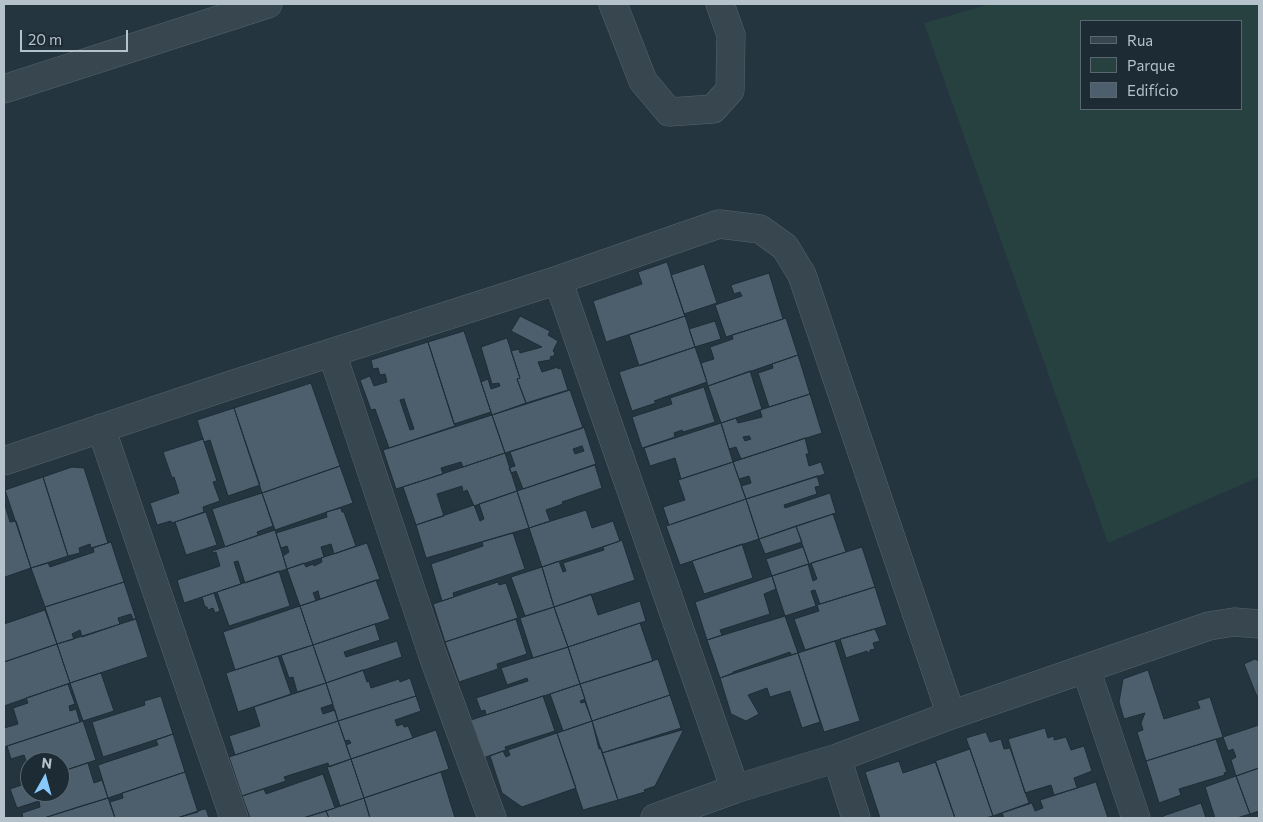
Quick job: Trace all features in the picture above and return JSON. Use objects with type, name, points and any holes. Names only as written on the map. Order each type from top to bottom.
[{"type":"street","points":[[4,89],[268,4]]},
{"type":"street","points":[[613,4],[643,81],[669,112],[713,109],[730,90],[731,35],[720,4]]},
{"type":"street","points":[[4,461],[234,384],[558,280],[718,224],[760,229],[785,247],[802,275],[951,714]]},
{"type":"street","points":[[558,280],[735,789]]},
{"type":"street","points":[[332,353],[433,656],[492,818]]},
{"type":"street","points":[[101,428],[234,818]]},
{"type":"street","points":[[655,818],[735,789],[837,758],[951,714],[1209,626],[1234,622],[1259,624]]},
{"type":"street","points":[[1086,669],[1136,818]]},
{"type":"street","points":[[837,758],[856,818]]},
{"type":"green space","points":[[990,4],[1259,4],[1259,477],[1108,543],[924,23]]},
{"type":"building","points":[[667,262],[685,316],[606,342],[593,301],[642,284],[638,272]]},
{"type":"building","points":[[704,264],[717,303],[684,314],[671,275]]},
{"type":"building","points":[[769,273],[783,319],[726,337],[715,305],[742,296],[740,292],[734,294],[731,285]]},
{"type":"building","points":[[520,316],[550,331],[548,335],[558,341],[553,351],[555,353],[553,357],[551,356],[550,360],[538,362],[542,372],[558,367],[558,369],[561,368],[568,390],[526,403],[517,379],[520,378],[511,351],[519,349],[520,353],[542,347],[511,331]]},
{"type":"building","points":[[685,316],[695,347],[639,366],[629,335]]},
{"type":"building","points":[[786,318],[798,355],[708,386],[701,363],[714,359],[710,347],[733,339],[732,335]]},
{"type":"building","points":[[715,321],[721,339],[695,347],[689,329]]},
{"type":"building","points":[[464,331],[491,412],[454,424],[428,342]]},
{"type":"building","points":[[507,338],[520,378],[517,379],[526,403],[492,415],[481,382],[488,379],[491,389],[500,386],[499,383],[492,384],[481,347]]},
{"type":"building","points":[[428,342],[455,426],[389,448],[375,409],[371,410],[360,380],[370,376],[374,386],[387,382],[385,374],[380,375],[378,368],[373,369],[371,360]],"holes":[[[404,399],[414,429],[410,430],[400,400]]]},
{"type":"building","points":[[695,347],[707,382],[632,411],[619,372]]},
{"type":"building","points":[[798,355],[810,394],[769,407],[758,373],[773,368],[772,364]]},
{"type":"building","points":[[750,371],[762,409],[721,423],[708,386]]},
{"type":"building","points":[[311,383],[340,466],[262,493],[234,408]]},
{"type":"building","points":[[704,387],[715,422],[683,432],[682,430],[674,433],[675,437],[642,448],[632,417],[672,404],[670,398]]},
{"type":"building","points":[[570,390],[583,428],[505,453],[492,415]]},
{"type":"building","points":[[810,394],[822,433],[741,459],[736,447],[729,449],[721,423],[736,418],[738,423],[762,417],[760,410]],"holes":[[[749,436],[751,439],[745,441],[743,437]]]},
{"type":"building","points":[[234,408],[260,485],[228,496],[210,440],[204,442],[197,420]]},
{"type":"building","points":[[492,415],[505,453],[463,467],[461,462],[441,468],[443,474],[396,489],[383,450]]},
{"type":"building","points":[[721,423],[733,462],[681,479],[675,458],[650,466],[644,448]]},
{"type":"building","points":[[584,427],[596,464],[523,489],[516,471],[511,473],[509,468],[515,466],[510,452]],"holes":[[[582,446],[584,451],[575,454],[573,449]]]},
{"type":"building","points":[[805,438],[809,454],[806,454],[809,466],[821,462],[825,474],[746,499],[741,486],[751,483],[749,476],[739,479],[733,462]]},
{"type":"building","points":[[203,439],[217,481],[213,482],[220,501],[203,507],[204,512],[172,523],[171,521],[157,525],[150,503],[179,493],[163,452]]},
{"type":"building","points":[[505,453],[517,491],[474,506],[467,490],[463,492],[462,486],[437,494],[444,516],[416,525],[403,487]]},
{"type":"building","points":[[733,462],[746,499],[669,525],[663,507],[685,500],[678,480]]},
{"type":"building","points":[[595,465],[602,488],[562,502],[563,504],[546,510],[550,521],[529,528],[517,491]]},
{"type":"building","points":[[340,466],[353,503],[275,530],[262,493]]},
{"type":"building","points":[[72,467],[84,468],[108,543],[91,548],[90,544],[79,548],[80,553],[68,556],[43,477]]},
{"type":"building","points":[[817,476],[820,486],[815,487],[817,494],[784,505],[785,508],[830,493],[836,513],[759,539],[746,499]]},
{"type":"building","points":[[43,477],[68,556],[31,568],[5,490]]},
{"type":"building","points":[[517,491],[529,528],[426,558],[416,525],[474,505],[480,521],[484,519],[479,504]]},
{"type":"building","points":[[262,493],[273,526],[257,532],[258,535],[225,547],[212,509]]},
{"type":"building","points":[[746,499],[759,539],[680,565],[666,526]]},
{"type":"building","points":[[4,502],[10,522],[16,521],[31,568],[5,577],[4,574]]},
{"type":"building","points":[[341,508],[356,546],[334,554],[331,544],[321,547],[324,557],[287,569],[283,556],[289,552],[287,546],[281,548],[276,533],[327,517],[326,512]]},
{"type":"building","points":[[586,510],[592,528],[613,521],[620,541],[542,567],[529,528]]},
{"type":"building","points":[[206,512],[217,545],[186,555],[175,522]]},
{"type":"building","points":[[833,514],[846,552],[809,564],[796,526]]},
{"type":"building","points":[[796,526],[802,542],[765,554],[759,539]]},
{"type":"building","points":[[275,530],[287,569],[245,583],[238,561],[234,562],[241,584],[184,603],[177,580],[220,566],[216,552],[213,553],[212,551]]},
{"type":"building","points":[[513,533],[525,569],[453,593],[454,597],[442,601],[431,564],[483,546],[482,542]]},
{"type":"building","points":[[622,540],[635,580],[554,607],[542,567],[559,561],[563,572],[566,571],[563,563],[604,550],[603,547]]},
{"type":"building","points":[[111,542],[124,582],[45,607],[31,568],[48,563],[50,567],[94,552],[93,548]]},
{"type":"building","points":[[367,543],[380,579],[300,606],[287,569],[304,563],[306,567],[313,564],[314,566],[322,562],[321,558]],"holes":[[[318,591],[320,599],[316,600],[313,593]]]},
{"type":"building","points":[[742,544],[753,578],[704,594],[692,561]]},
{"type":"building","points":[[803,547],[809,564],[772,576],[766,559]]},
{"type":"building","points":[[862,547],[875,587],[820,604],[815,590],[811,591],[816,606],[785,616],[772,576],[808,564],[813,581],[817,579],[811,563]]},
{"type":"building","points":[[542,567],[554,607],[525,616],[511,577]]},
{"type":"building","points":[[279,571],[290,606],[229,626],[217,592]]},
{"type":"building","points":[[772,576],[776,589],[764,594],[770,614],[720,630],[722,635],[707,640],[695,602]]},
{"type":"building","points":[[376,580],[390,619],[313,645],[300,606]]},
{"type":"building","points":[[124,582],[136,619],[133,619],[131,614],[118,618],[120,624],[82,637],[80,630],[72,634],[74,639],[57,644],[45,607]]},
{"type":"building","points":[[498,582],[499,585],[506,583],[518,618],[445,642],[433,604]]},
{"type":"building","points":[[875,587],[887,625],[805,650],[794,619],[819,611],[817,605]]},
{"type":"building","points":[[214,593],[220,611],[215,613],[213,608],[208,610],[205,607],[202,597]]},
{"type":"building","points":[[591,594],[598,615],[640,601],[646,621],[568,647],[554,607]]},
{"type":"building","points":[[300,606],[313,645],[235,670],[223,632]]},
{"type":"building","points":[[554,607],[568,647],[533,658],[520,618]]},
{"type":"building","points":[[45,610],[57,644],[4,662],[4,624]]},
{"type":"building","points":[[785,616],[798,653],[791,655],[790,652],[720,678],[707,640]]},
{"type":"building","points":[[136,619],[148,657],[70,683],[57,644]]},
{"type":"building","points":[[516,619],[527,654],[497,664],[498,669],[459,682],[445,642]]},
{"type":"building","points":[[640,623],[653,661],[580,684],[568,647]]},
{"type":"building","points":[[375,624],[380,640],[344,652],[346,657],[397,641],[402,657],[326,683],[313,645]]},
{"type":"building","points":[[875,629],[880,641],[873,643],[875,649],[870,650],[868,653],[867,651],[846,658],[840,639]]},
{"type":"building","points":[[835,641],[860,721],[824,732],[798,653]]},
{"type":"building","points":[[57,644],[70,683],[4,706],[4,662]]},
{"type":"building","points":[[313,645],[326,683],[297,692],[293,677],[289,678],[281,655]]},
{"type":"building","points":[[568,647],[580,684],[486,715],[485,710],[481,711],[476,698],[528,681],[527,678],[507,685],[501,668]]},
{"type":"building","points":[[798,653],[820,722],[802,728],[790,691],[770,697],[767,688],[748,695],[759,714],[746,721],[731,714],[720,678]]},
{"type":"building","points":[[278,656],[291,694],[238,712],[226,673]]},
{"type":"building","points":[[658,659],[670,695],[592,721],[580,684]]},
{"type":"building","points":[[1255,659],[1259,661],[1258,699],[1244,664]]},
{"type":"building","points":[[363,670],[371,688],[399,679],[400,682],[410,678],[416,696],[338,721],[326,683]]},
{"type":"building","points":[[1148,670],[1164,719],[1200,708],[1197,701],[1210,697],[1223,737],[1146,761],[1137,732],[1143,730],[1141,723],[1145,713],[1124,719],[1119,702],[1123,679]]},
{"type":"building","points":[[101,673],[114,711],[83,721],[70,683]]},
{"type":"building","points":[[326,683],[333,704],[321,708],[323,714],[335,710],[338,721],[235,755],[229,736],[260,726],[254,707]]},
{"type":"building","points":[[68,684],[75,704],[69,706],[70,711],[76,709],[80,722],[4,747],[4,728],[18,724],[13,708],[28,703],[26,698]]},
{"type":"building","points":[[580,684],[585,699],[580,701],[581,703],[585,702],[592,721],[563,731],[550,694]]},
{"type":"building","points":[[670,695],[681,728],[602,753],[592,721]]},
{"type":"building","points":[[161,696],[173,734],[103,757],[92,722],[145,705],[144,701]]},
{"type":"building","points":[[416,696],[421,711],[395,720],[397,726],[403,724],[404,727],[408,726],[413,738],[351,759],[346,745],[351,743],[349,740],[345,741],[338,721]]},
{"type":"building","points":[[543,696],[555,731],[505,747],[506,750],[483,758],[471,720]]},
{"type":"building","points":[[83,721],[96,760],[70,769],[70,752],[20,752],[20,756],[11,759],[7,746]]},
{"type":"building","points":[[338,721],[351,759],[329,767],[328,763],[284,777],[286,781],[242,796],[229,757]]},
{"type":"building","points":[[592,721],[599,749],[601,748],[618,800],[583,810],[557,733]]},
{"type":"building","points":[[1259,725],[1259,768],[1236,776],[1231,760],[1236,757],[1233,749],[1228,751],[1223,737]]},
{"type":"building","points":[[1045,728],[1048,738],[1054,736],[1054,740],[1066,737],[1071,750],[1084,746],[1092,771],[1074,778],[1077,788],[1054,795],[1051,785],[1025,793],[1008,739]]},
{"type":"building","points":[[436,730],[449,769],[364,798],[351,759]]},
{"type":"building","points":[[682,730],[655,786],[644,790],[645,792],[618,800],[602,753]]},
{"type":"building","points":[[986,732],[990,742],[1001,739],[1004,749],[1010,748],[1029,803],[993,816],[966,738]]},
{"type":"building","points":[[557,733],[576,788],[522,807],[502,793],[490,756],[503,751],[506,757],[510,755],[508,750]]},
{"type":"building","points":[[173,734],[185,772],[108,798],[98,765],[158,745],[156,740]]},
{"type":"building","points":[[1216,739],[1227,772],[1224,773],[1225,775],[1179,789],[1181,795],[1159,803],[1146,761]]},
{"type":"building","points":[[970,749],[993,816],[985,818],[955,818],[935,761]]},
{"type":"building","points":[[351,759],[364,798],[340,806],[327,767]]},
{"type":"building","points":[[899,761],[903,773],[936,762],[955,818],[880,818],[865,772]]},
{"type":"building","points":[[88,763],[94,783],[102,780],[108,798],[44,818],[23,818],[22,813],[40,807],[39,802],[70,802],[70,769]]},
{"type":"building","points":[[1259,768],[1259,811],[1250,814],[1236,776]]},
{"type":"building","points":[[185,772],[198,812],[177,818],[115,818],[110,802],[123,798],[122,793]]},
{"type":"building","points":[[441,772],[455,818],[370,818],[364,798]]},
{"type":"building","points":[[323,774],[335,808],[303,818],[250,818],[242,796],[264,789],[266,794]]},
{"type":"building","points":[[1236,776],[1250,814],[1237,818],[1215,818],[1205,787]]},
{"type":"building","points":[[1096,782],[1108,818],[1004,818],[1002,813],[1032,803],[1035,811],[1043,808],[1040,800]]},
{"type":"building","points":[[20,786],[20,802],[36,802],[17,808],[10,789]]},
{"type":"building","points":[[108,798],[115,818],[44,818],[78,807]]},
{"type":"building","points":[[364,798],[370,818],[329,818],[326,811]]},
{"type":"building","points":[[1201,803],[1206,818],[1164,818],[1163,816]]},
{"type":"building","points":[[206,809],[209,818],[177,818]]},
{"type":"building","points":[[326,811],[329,818],[303,818]]}]
